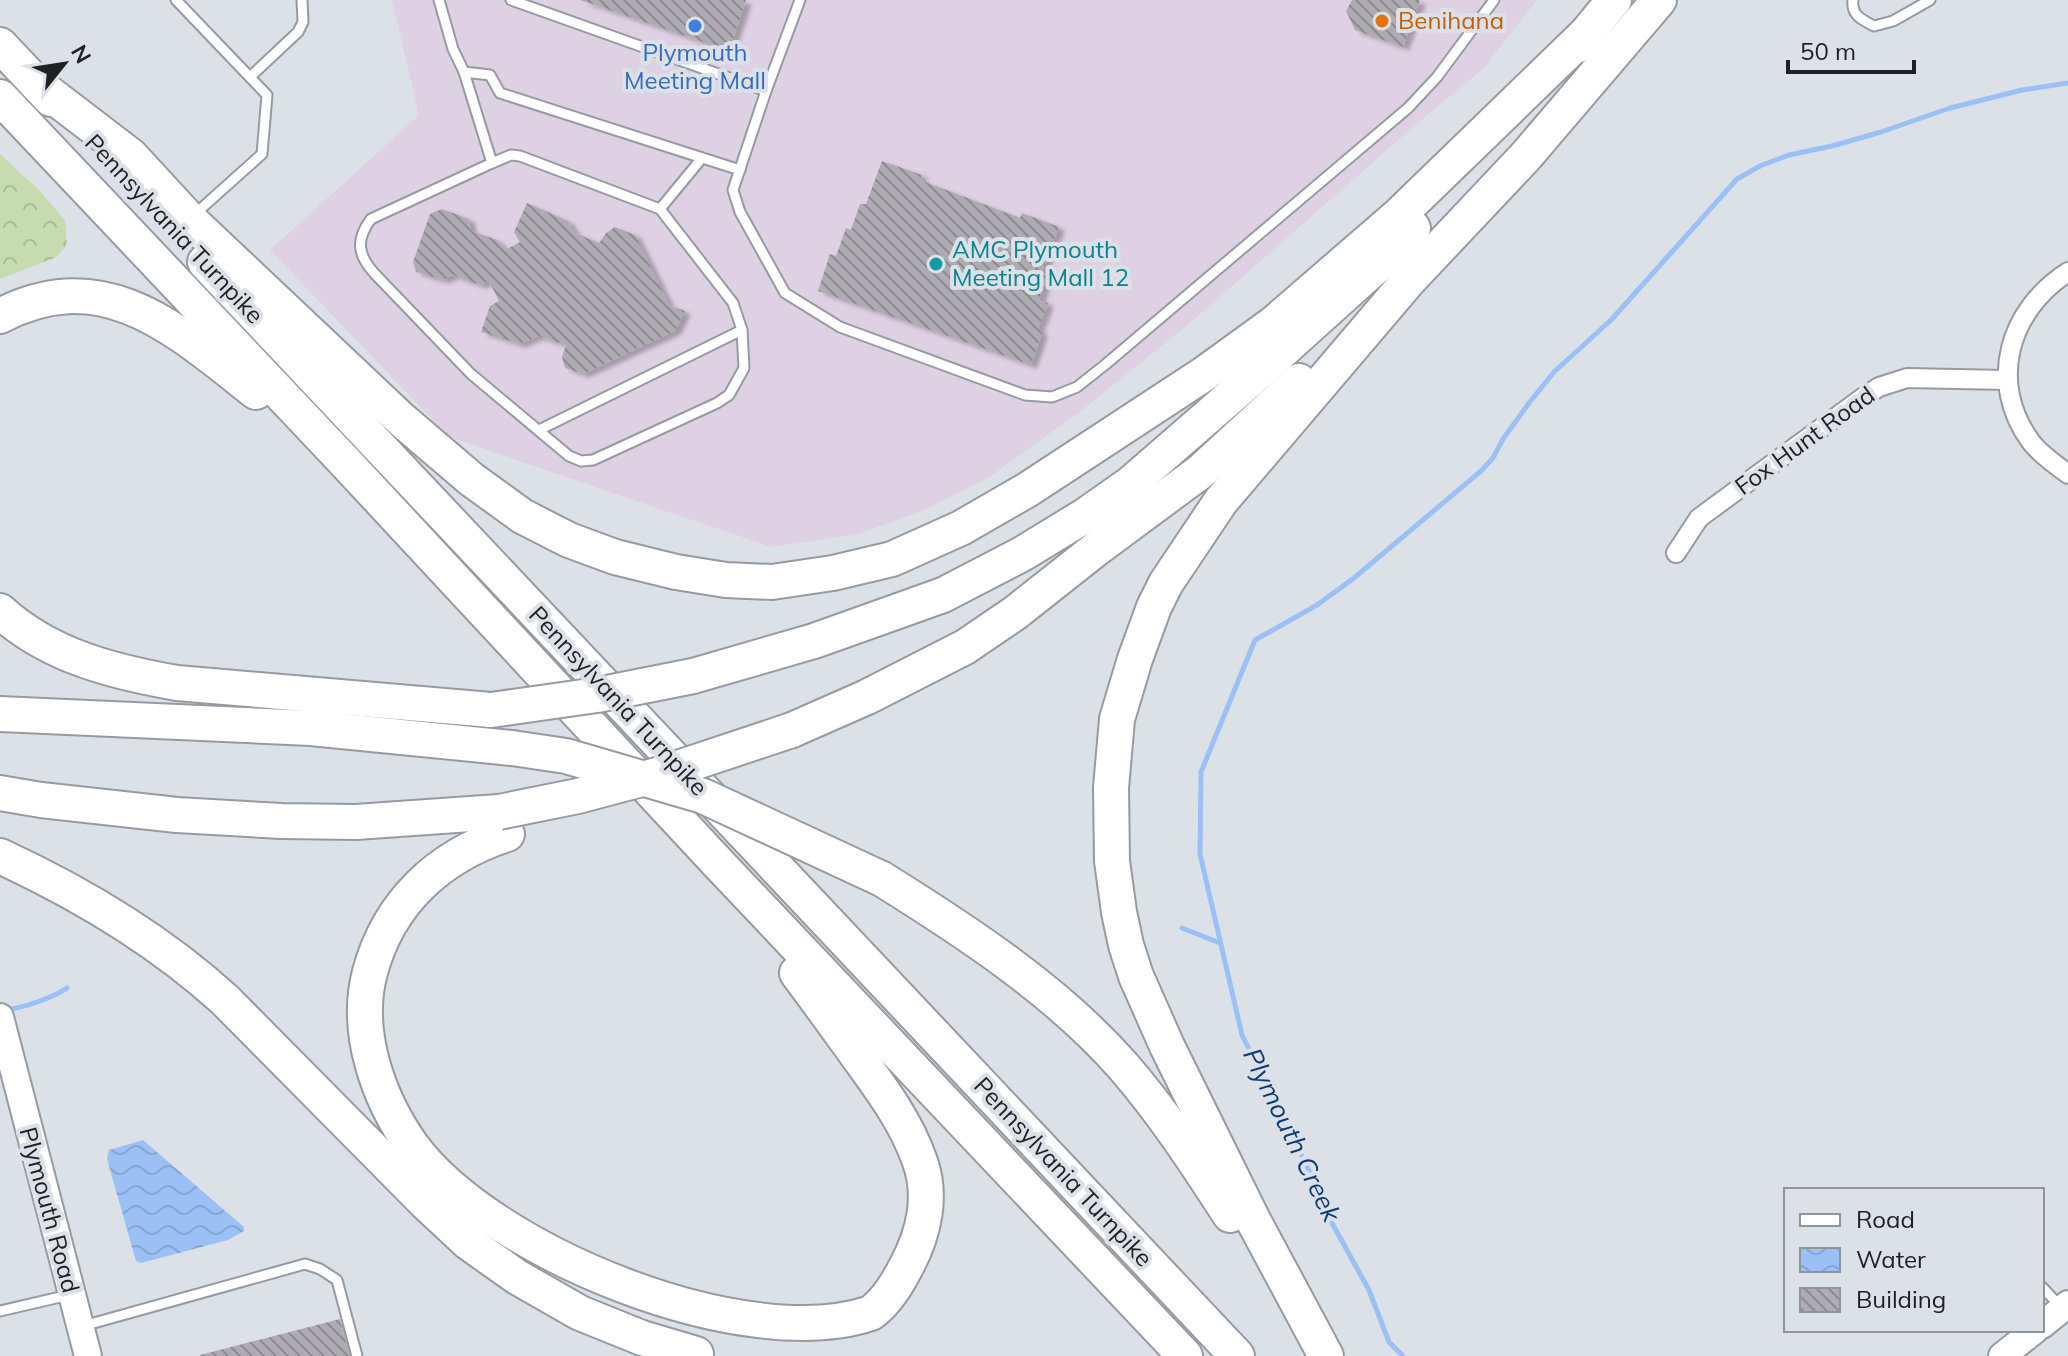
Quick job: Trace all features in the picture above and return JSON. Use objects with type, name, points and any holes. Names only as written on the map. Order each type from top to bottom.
[{"type":"highway","points":[[311,728],[491,710],[597,695],[693,676],[814,641],[943,595],[1022,554],[1130,484],[1384,259],[1501,132],[1614,0]]},
{"type":"highway","points":[[1324,1356],[1167,1046],[1126,945],[1112,861],[1111,808],[1114,741],[1125,691],[1146,628],[1166,583],[1221,501],[1409,280],[1526,156],[1659,0]]},
{"type":"highway","points":[[37,84],[131,156],[189,219],[402,420],[471,479],[522,516],[569,540],[615,557],[726,580],[772,582],[833,573],[892,559],[961,528],[1027,490],[1182,389],[1273,324],[1400,214],[1591,29]]},
{"type":"highway","name":"Pennsylvania Turnpike","points":[[0,45],[1237,1356]]},
{"type":"highway","name":"Pennsylvania Turnpike","points":[[0,97],[1185,1356]]},
{"type":"highway","points":[[0,793],[177,815],[281,821],[503,823],[667,787],[867,697],[965,647],[1015,613],[1200,472],[1409,280]]},
{"type":"highway","points":[[0,316],[38,302],[72,296],[107,299],[142,312],[196,345],[346,463]]},
{"type":"highway","points":[[0,611],[48,646],[119,671],[150,678],[177,683],[491,710]]},
{"type":"highway","points":[[0,714],[311,728],[566,756],[703,796],[882,879],[964,930],[1063,1008],[1122,1066],[1195,1160],[1324,1356]]},
{"type":"highway","points":[[503,823],[479,843],[431,874],[411,894],[394,918],[373,961],[366,989],[369,1049],[391,1112],[413,1147],[450,1188],[495,1227],[544,1263],[585,1287],[648,1315],[694,1330],[758,1343],[788,1342],[839,1332],[873,1312],[888,1297],[913,1253],[926,1207],[920,1161],[891,1101],[717,862]]},
{"type":"highway","points":[[0,856],[119,919],[195,973],[425,1202],[481,1252],[580,1313],[642,1338],[705,1356]]},
{"type":"main road","name":"Plymouth Road","points":[[1,1021],[88,1356]]},
{"type":"main road","points":[[2002,1356],[2032,1332]]},
{"type":"street","points":[[2068,272],[2049,284],[2021,322],[2008,361],[2007,380],[2018,419],[2032,443],[2068,474]]},
{"type":"street","name":"Fox Hunt Road","points":[[1676,553],[1699,518],[1879,387],[1907,378],[2007,380]]},
{"type":"lane","points":[[176,0],[267,95],[262,154],[189,219]]},
{"type":"lane","points":[[250,77],[298,32],[303,22],[302,0]]},
{"type":"lane","points":[[439,0],[492,163]]},
{"type":"lane","points":[[511,0],[766,91]]},
{"type":"lane","points":[[800,0],[733,190],[740,212],[785,293],[840,327],[1025,395],[1052,397],[1077,387],[1106,364],[1408,108],[1437,77],[1494,0]]},
{"type":"lane","points":[[1853,0],[1852,7],[1858,17],[1874,26],[1893,21],[1930,0]]},
{"type":"lane","points":[[464,72],[490,75],[500,93],[740,170]]},
{"type":"lane","points":[[511,155],[660,209],[733,303],[742,330],[744,368],[729,395],[717,403],[593,460],[581,461],[569,456],[471,374],[365,263],[360,248],[361,232],[371,219],[511,155]]},
{"type":"lane","points":[[660,209],[702,158]]},
{"type":"lane","points":[[539,430],[742,330]]},
{"type":"lane","points":[[80,1327],[305,1264],[337,1280],[357,1356]]},
{"type":"lane","points":[[2044,1290],[2057,1312]]},
{"type":"lane","points":[[0,1311],[72,1295]]},
{"type":"shaded area","name":"Plymouth Meeting Mall","points":[[392,0],[1537,0],[1483,69],[1190,323],[1081,411],[988,478],[922,511],[858,534],[771,547],[449,437],[270,250],[419,115]]},
{"type":"green space","points":[[0,154],[40,191],[65,220],[67,245],[57,257],[0,279]]},
{"type":"water","points":[[143,1140],[244,1227],[244,1231],[228,1240],[141,1263],[136,1261],[107,1159],[109,1150]]},
{"type":"building","name":"Plymouth Meeting Mall","points":[[580,0],[746,0],[729,51]]},
{"type":"building","name":"Benihana","points":[[1352,0],[1420,0],[1403,47],[1355,30],[1346,11]]},
{"type":"building","name":"AMC Plymouth Meeting Mall 12","points":[[882,161],[922,175],[920,180],[1020,218],[1022,213],[1059,227],[1042,272],[1048,275],[1039,300],[1048,303],[1038,329],[1042,333],[1031,365],[818,291],[830,254],[836,256],[846,228],[851,230],[860,204],[866,204]]},
{"type":"building","points":[[527,203],[568,221],[575,233],[599,243],[615,227],[635,235],[669,305],[685,311],[675,331],[583,374],[565,368],[562,357],[566,345],[538,336],[520,344],[481,332],[490,306],[499,301],[489,281],[480,285],[453,275],[443,280],[416,272],[413,262],[430,214],[442,209],[469,219],[471,231],[497,240],[505,250],[520,242],[514,232]]},
{"type":"building","points":[[340,1319],[349,1356],[200,1356],[200,1355]]},
{"type":"waterway","points":[[1403,1356],[1389,1342],[1369,1290],[1322,1205],[1318,1189],[1242,1035],[1200,854],[1201,772],[1255,640],[1317,605],[1354,578],[1481,471],[1554,372],[1612,319],[1737,179],[1789,155],[1881,132],[1950,108],[2022,90],[2068,83]]},
{"type":"waterway","name":"Plymouth Creek","points":[[1182,928],[1220,943]]},
{"type":"waterway","name":"Plymouth Creek","points":[[5,1010],[37,1002],[67,988]]},
{"type":"place","name":"Benihana","points":[[1382,21]]},
{"type":"place","name":"Plymouth Meeting Mall","points":[[695,26]]},
{"type":"place","name":"AMC Plymouth Meeting Mall 12","points":[[936,264]]}]
